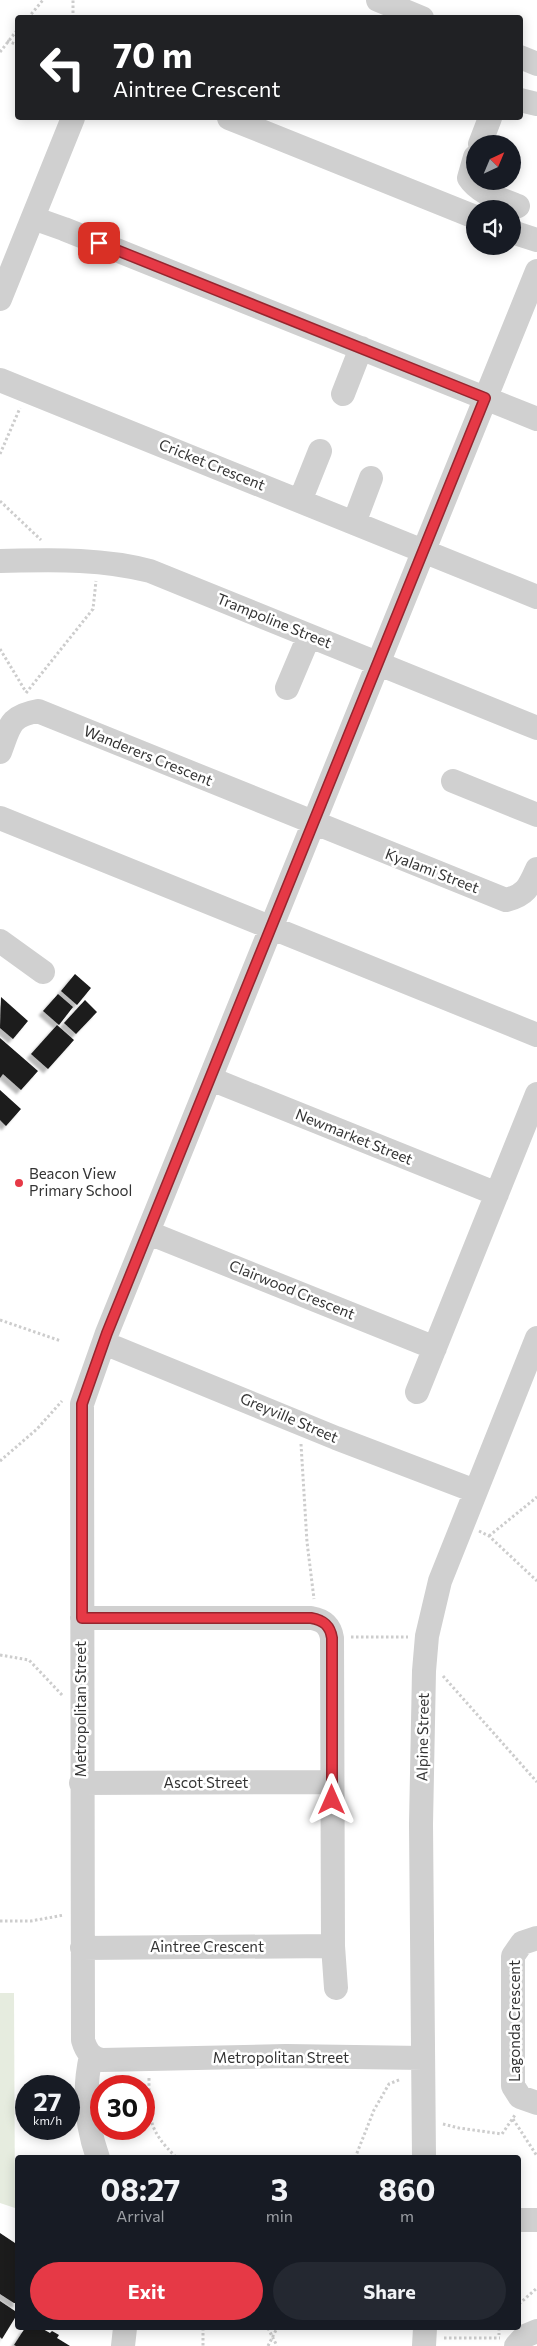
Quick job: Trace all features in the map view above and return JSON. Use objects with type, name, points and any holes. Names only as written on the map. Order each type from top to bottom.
[{"type":"street","points":[[378,0],[415,15]]},
{"type":"street","points":[[523,58],[537,64]]},
{"type":"street","points":[[523,101],[537,104]]},
{"type":"street","points":[[0,299],[72,120]]},
{"type":"street","points":[[234,120],[466,213]]},
{"type":"street","points":[[483,135],[489,120]]},
{"type":"street","points":[[481,190],[504,200]]},
{"type":"street","points":[[32,218],[64,228],[537,419]]},
{"type":"street","points":[[521,235],[537,240]]},
{"type":"street","name":"Metropolitan Street","points":[[423,2058],[286,2056],[102,2060],[92,2056],[82,2040],[82,1404],[104,1342],[537,271]]},
{"type":"street","points":[[343,394],[361,348]]},
{"type":"street","name":"Cricket Crescent","points":[[0,380],[537,597]]},
{"type":"street","points":[[300,501],[320,451]]},
{"type":"street","points":[[354,522],[371,478]]},
{"type":"street","name":"Trampoline Street","points":[[0,561],[66,559],[128,565],[150,571],[537,728]]},
{"type":"street","points":[[287,688],[309,636]]},
{"type":"street","name":"Wanderers Crescent","points":[[0,752],[10,726],[15,719],[22,714],[38,711],[314,824]]},
{"type":"street","points":[[453,781],[537,815]]},
{"type":"street","points":[[0,818],[537,1035]]},
{"type":"street","name":"Kyalami Street","points":[[314,824],[506,900],[520,897],[530,885],[537,869]]},
{"type":"street","points":[[0,941],[43,972]]},
{"type":"street","name":"Newmarket Street","points":[[211,1079],[497,1194]]},
{"type":"street","points":[[417,1392],[537,1094]]},
{"type":"street","name":"Clairwood Crescent","points":[[149,1233],[435,1348]]},
{"type":"street","name":"Alpine Street","points":[[424,2155],[421,1824],[425,1654],[430,1619],[440,1580],[537,1338]]},
{"type":"street","name":"Greyville Street","points":[[104,1342],[336,1438],[475,1491]]},
{"type":"street","points":[[82,1618],[311,1618],[322,1621],[329,1627],[332,1638],[332,1946],[336,1988]]},
{"type":"street","name":"Ascot Street","points":[[81,1783],[331,1782]]},
{"type":"street","name":"Lagonda Crescent","points":[[523,2106],[513,2086],[513,1956],[522,1943],[537,1938]]},
{"type":"street","name":"Aintree Crescent","points":[[82,1948],[332,1946]]},
{"type":"street","points":[[92,2056],[86,2090],[87,2115],[97,2155]]},
{"type":"street","points":[[521,2220],[537,2220]]},
{"type":"street","points":[[123,2346],[125,2330]]},
{"type":"street","points":[[516,2346],[525,2336],[537,2331]]},
{"type":"path","points":[[31,15],[44,0]]},
{"type":"path","points":[[73,0],[73,15]]},
{"type":"path","points":[[0,52],[6,41],[15,32]]},
{"type":"path","points":[[6,41],[15,44]]},
{"type":"path","points":[[0,454],[28,391]]},
{"type":"path","points":[[0,501],[47,546]]},
{"type":"path","points":[[0,649],[26,692],[93,609],[98,562]]},
{"type":"path","points":[[0,1320],[61,1341]]},
{"type":"path","points":[[0,1461],[37,1428],[66,1397]]},
{"type":"path","points":[[300,1436],[306,1542],[314,1602]]},
{"type":"path","points":[[489,1536],[537,1497]]},
{"type":"path","points":[[478,1530],[489,1536],[537,1581]]},
{"type":"path","points":[[350,1637],[408,1637]]},
{"type":"path","points":[[0,1655],[29,1660],[82,1716]]},
{"type":"path","points":[[441,1674],[537,1782]]},
{"type":"path","points":[[0,1921],[31,1920],[83,1912]]},
{"type":"path","points":[[148,2060],[152,2125],[156,2134],[174,2155]]},
{"type":"path","points":[[356,2155],[374,2110],[389,2084],[401,2079]]},
{"type":"path","points":[[443,2124],[502,2134],[523,2106]]},
{"type":"path","points":[[523,2106],[537,2156]]},
{"type":"path","points":[[521,2302],[537,2288]]},
{"type":"path","points":[[203,2330],[203,2346]]},
{"type":"path","points":[[269,2330],[277,2346]]},
{"type":"path","points":[[268,2346],[276,2330]]},
{"type":"path","points":[[431,2337],[499,2338],[516,2346]]},
{"type":"shaded area","points":[[0,1993],[14,1993],[15,2208],[0,2203]]},
{"type":"building","points":[[75,974],[91,988],[77,1005],[61,991]]},
{"type":"building","points":[[58,994],[73,1007],[59,1025],[43,1011]]},
{"type":"building","points":[[1,997],[28,1021],[13,1039],[0,1028]]},
{"type":"building","points":[[85,1000],[97,1012],[76,1034],[64,1023]]},
{"type":"building","points":[[57,1025],[74,1040],[48,1069],[31,1054]]},
{"type":"building","points":[[0,1038],[38,1071],[21,1090],[3,1074],[0,1078]]},
{"type":"building","points":[[0,1090],[21,1109],[6,1126],[0,1120]]},
{"type":"building","points":[[0,2233],[15,2243],[15,2303],[0,2294]]},
{"type":"building","points":[[0,2301],[15,2311],[15,2318],[2,2339],[0,2337]]},
{"type":"building","points":[[24,2330],[45,2330],[59,2335],[57,2338],[70,2346],[16,2346],[14,2345]]},
{"type":"place","name":"Beacon View Primary School","points":[[19,1183]]},
{"type":"route","points":[[99,243],[485,398],[107,1333],[82,1404],[82,1618],[311,1618],[322,1621],[329,1627],[332,1638],[332,1800]]}]
